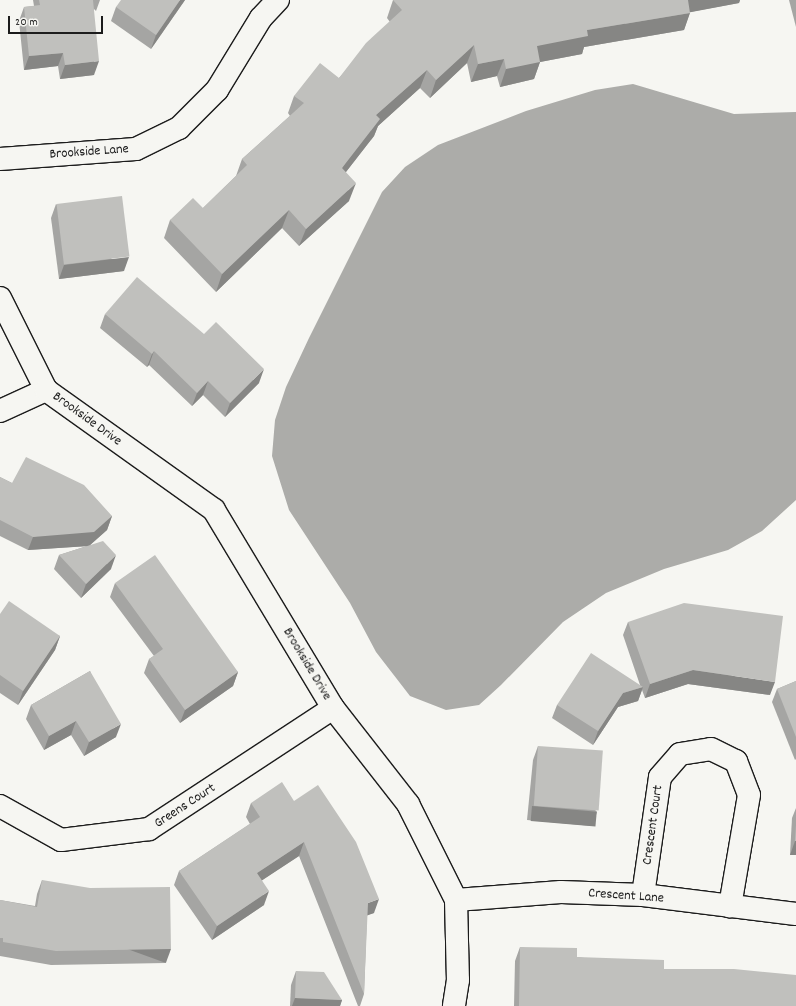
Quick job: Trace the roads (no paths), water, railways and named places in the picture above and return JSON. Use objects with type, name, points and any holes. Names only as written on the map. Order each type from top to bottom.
[{"type":"street","name":"Brookside Lane","points":[[0,159],[136,149],[179,128],[217,90],[261,18],[278,0]]},
{"type":"street","name":"Brookside Drive","points":[[0,298],[5,323],[46,390],[214,510],[334,708],[408,804],[456,900],[458,980],[454,1006]]},
{"type":"street","name":"Brookside Drive","points":[[0,411],[46,390]]},
{"type":"street","name":"Greens Court","points":[[0,806],[61,840],[150,829],[334,708]]},
{"type":"street","name":"Crescent Court","points":[[643,895],[660,777],[680,754],[711,749],[736,761],[749,795],[730,906]]},
{"type":"street","name":"Crescent Lane","points":[[456,900],[561,892],[643,895],[796,914]]}]
